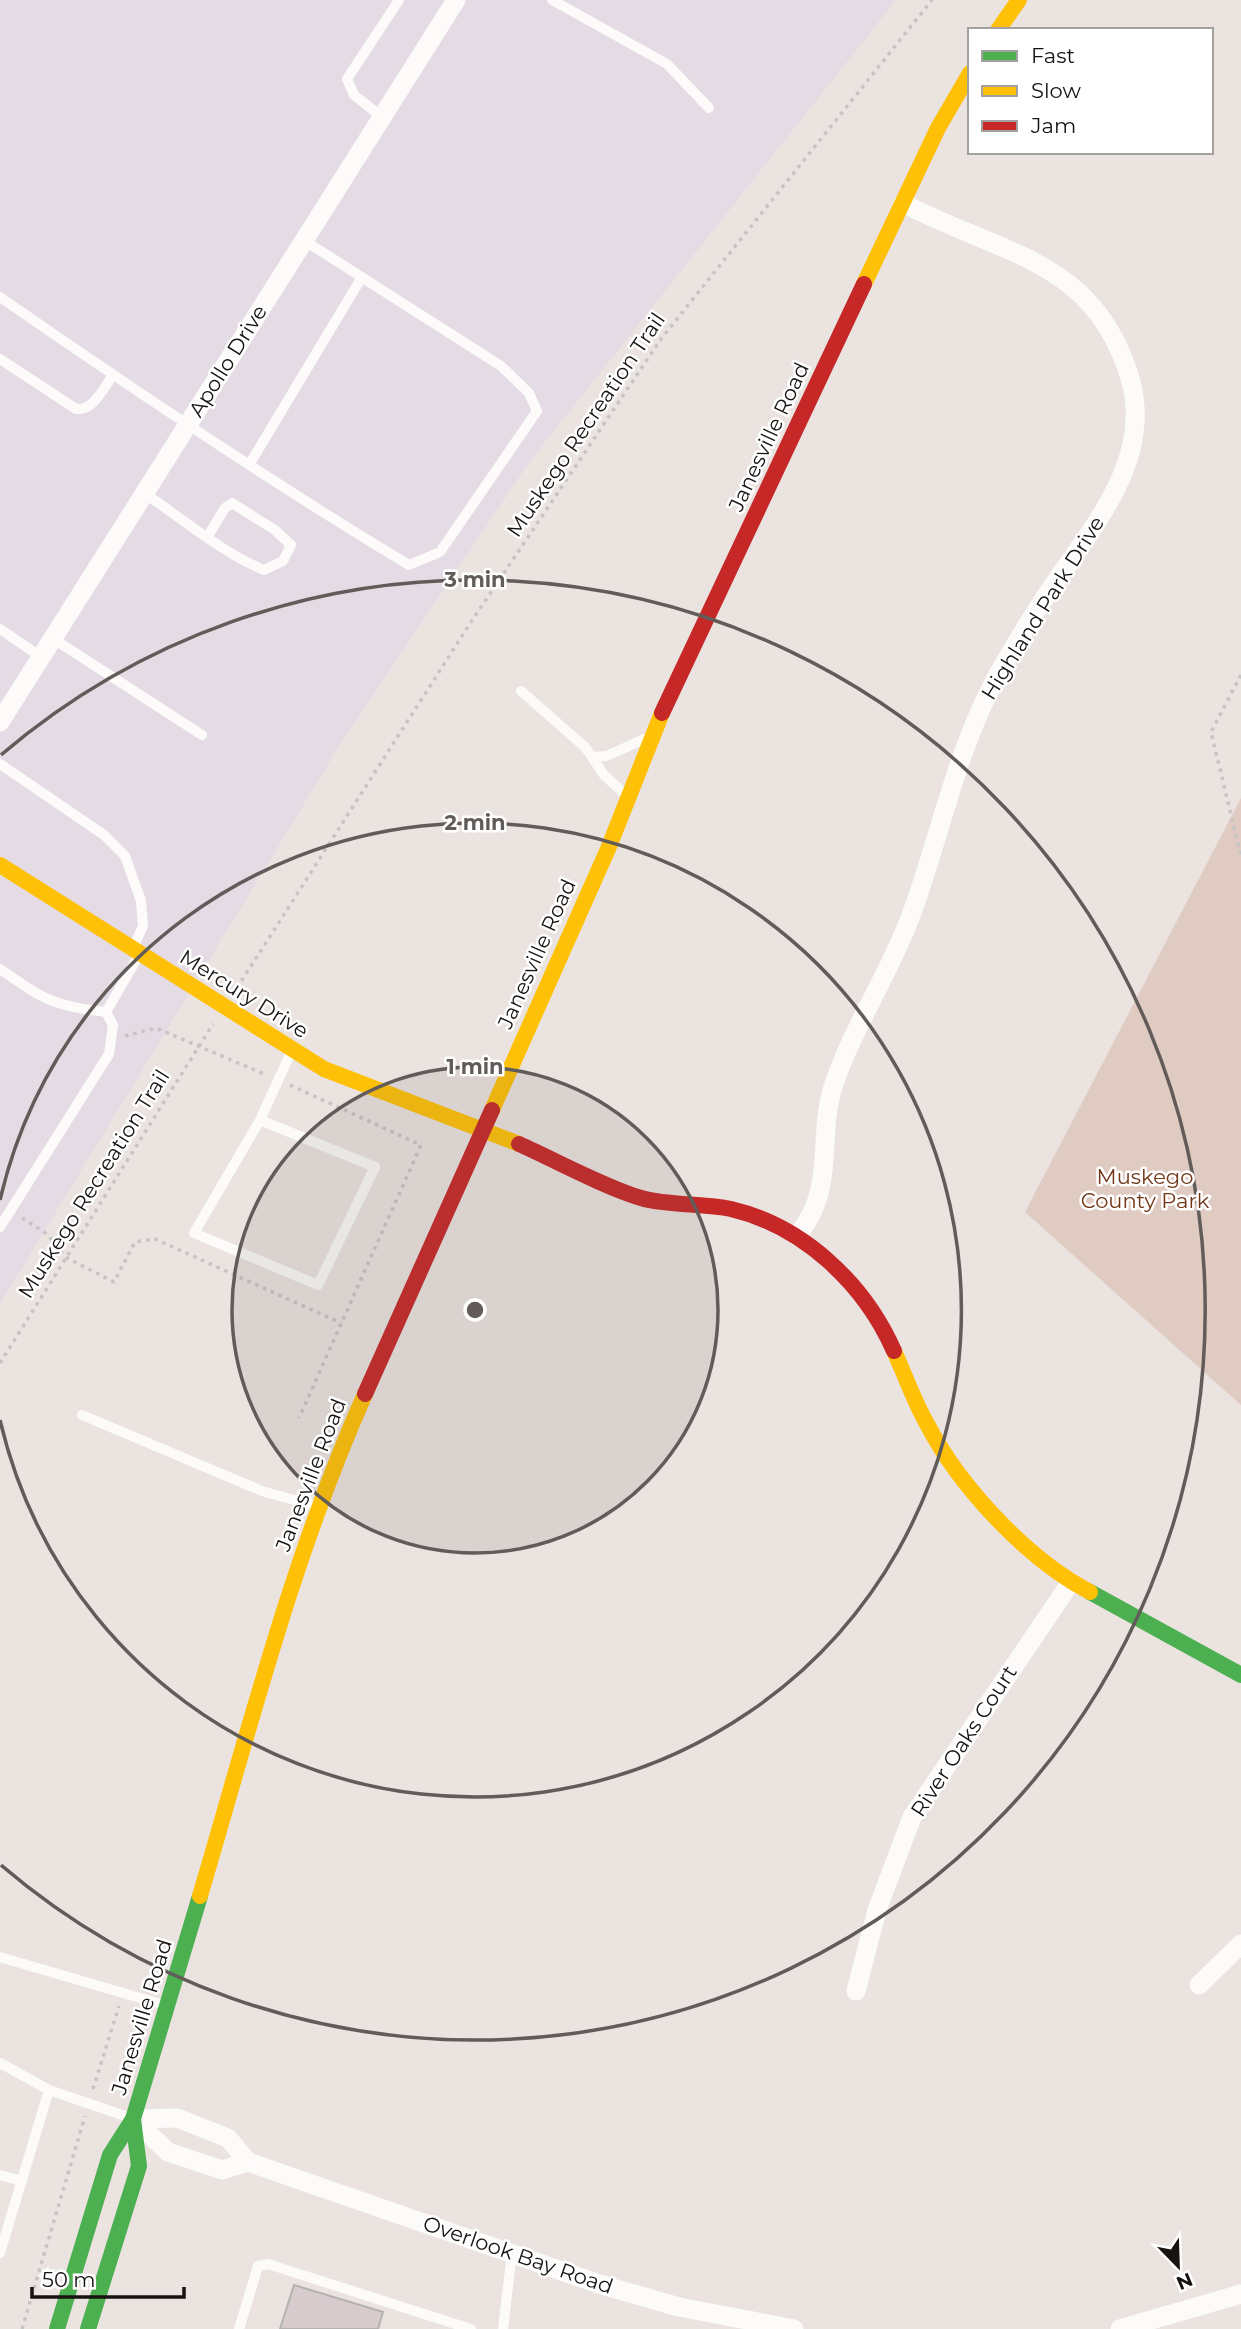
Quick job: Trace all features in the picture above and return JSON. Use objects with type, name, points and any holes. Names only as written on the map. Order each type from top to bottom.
[{"type":"main road","points":[[999,28],[1019,0]]},
{"type":"main road","name":"Janesville Road","points":[[57,2329],[110,2155],[133,2119],[291,1589],[372,1374],[441,1225],[629,798],[651,736],[939,128],[968,77]]},
{"type":"main road","name":"Mercury Drive","points":[[0,865],[324,1069],[482,1127],[641,1198],[729,1209],[761,1218],[798,1236],[847,1279],[872,1309],[888,1337],[927,1425],[966,1483],[1044,1562],[1071,1582],[1184,1640],[1241,1675]]},
{"type":"main road","name":"Janesville Road","points":[[94,2325],[139,2166],[133,2119]]},
{"type":"street","name":"Apollo Drive","points":[[0,722],[456,0]]},
{"type":"street","name":"Highland Park Drive","points":[[798,1236],[816,1203],[832,1090],[849,1045],[876,998],[907,926],[946,802],[977,719],[995,680],[1043,600],[1116,489],[1130,453],[1135,423],[1132,386],[1120,348],[1105,319],[1084,294],[1051,271],[1014,252],[933,219],[903,203]]},
{"type":"street","name":"River Oaks Court","points":[[856,1992],[881,1899],[912,1817],[1071,1582]]},
{"type":"street","points":[[1199,1985],[1241,1944]]},
{"type":"street","name":"Overlook Bay Road","points":[[133,2119],[177,2118],[228,2138],[248,2162],[512,2253],[678,2307],[794,2329]]},
{"type":"street","name":"Overlook Bay Road","points":[[133,2119],[168,2152],[222,2170],[248,2162]]},
{"type":"street","points":[[1120,2329],[1241,2294]]},
{"type":"lane","points":[[382,117],[354,95],[347,79],[399,0]]},
{"type":"lane","points":[[552,0],[667,64],[709,108]]},
{"type":"lane","points":[[0,297],[187,426],[306,503],[409,565],[440,552],[537,411],[529,393],[501,366],[305,240]]},
{"type":"lane","points":[[249,464],[362,277]]},
{"type":"lane","points":[[0,359],[82,410],[90,407],[113,375]]},
{"type":"lane","points":[[144,493],[208,536],[264,570],[283,561],[291,545],[275,530],[232,503],[225,508],[208,536]]},
{"type":"lane","points":[[0,629],[41,657]]},
{"type":"lane","points":[[52,638],[202,735]]},
{"type":"lane","points":[[521,691],[585,747],[604,775],[629,798]]},
{"type":"lane","points":[[592,757],[607,756],[651,736]]},
{"type":"lane","points":[[0,764],[104,835],[125,856],[141,901],[142,926],[136,951],[106,1012]]},
{"type":"lane","points":[[0,970],[47,1001],[68,1008],[106,1012]]},
{"type":"lane","points":[[0,1227],[109,1054],[113,1025],[106,1012]]},
{"type":"lane","points":[[260,1120],[375,1167],[318,1285],[194,1233],[260,1120],[293,1050]]},
{"type":"lane","points":[[82,1415],[185,1461],[262,1491],[320,1507]]},
{"type":"lane","points":[[0,1957],[168,2006]]},
{"type":"lane","points":[[0,2063],[49,2090],[133,2119]]},
{"type":"lane","points":[[0,2251],[49,2090]]},
{"type":"lane","points":[[0,2175],[22,2181]]},
{"type":"lane","points":[[503,2329],[512,2253]]},
{"type":"lane","points":[[239,2329],[258,2266],[268,2263],[471,2329]]},
{"type":"path","name":"Muskego Recreation Trail","points":[[231,998],[469,625],[661,339],[932,0]]},
{"type":"path","points":[[1241,675],[1211,732],[1241,856]]},
{"type":"path","name":"Muskego Recreation Trail","points":[[0,1363],[215,1022]]},
{"type":"path","points":[[111,1042],[137,1031],[156,1028],[279,1080],[421,1145],[299,1418]]},
{"type":"path","points":[[6,1217],[20,1217],[47,1234],[66,1258],[114,1282],[135,1242],[155,1239],[341,1323]]},
{"type":"path","points":[[22,2329],[123,1994]]},
{"type":"shaded area","points":[[0,0],[896,0],[530,461],[341,743],[0,1304]]},
{"type":"green space","name":"Muskego County Park","points":[[1241,798],[1241,1405],[1025,1212]]},
{"type":"building","points":[[294,2285],[383,2312],[378,2329],[280,2329]]},
{"type":"traffic: fast","points":[[1090,1592],[1241,1675]]},
{"type":"traffic: fast","points":[[57,2329],[110,2155],[133,2119],[200,1896]]},
{"type":"traffic: fast","points":[[88,2329],[139,2166],[133,2119]]},
{"type":"traffic: slow","points":[[999,28],[1019,0]]},
{"type":"traffic: slow","points":[[864,284],[938,128],[968,76]]},
{"type":"traffic: slow","points":[[492,1110],[608,849],[662,713]]},
{"type":"traffic: slow","points":[[0,865],[324,1069],[519,1144]]},
{"type":"traffic: slow","points":[[894,1351],[927,1424],[976,1496],[1019,1541],[1066,1578],[1090,1592]]},
{"type":"traffic: slow","points":[[200,1896],[294,1579],[339,1455],[365,1394]]},
{"type":"traffic: jam","points":[[662,713],[864,284]]},
{"type":"traffic: jam","points":[[365,1394],[492,1110]]},
{"type":"traffic: jam","points":[[519,1144],[641,1198],[731,1209],[783,1229],[806,1243],[848,1281],[866,1303],[894,1351]]}]
